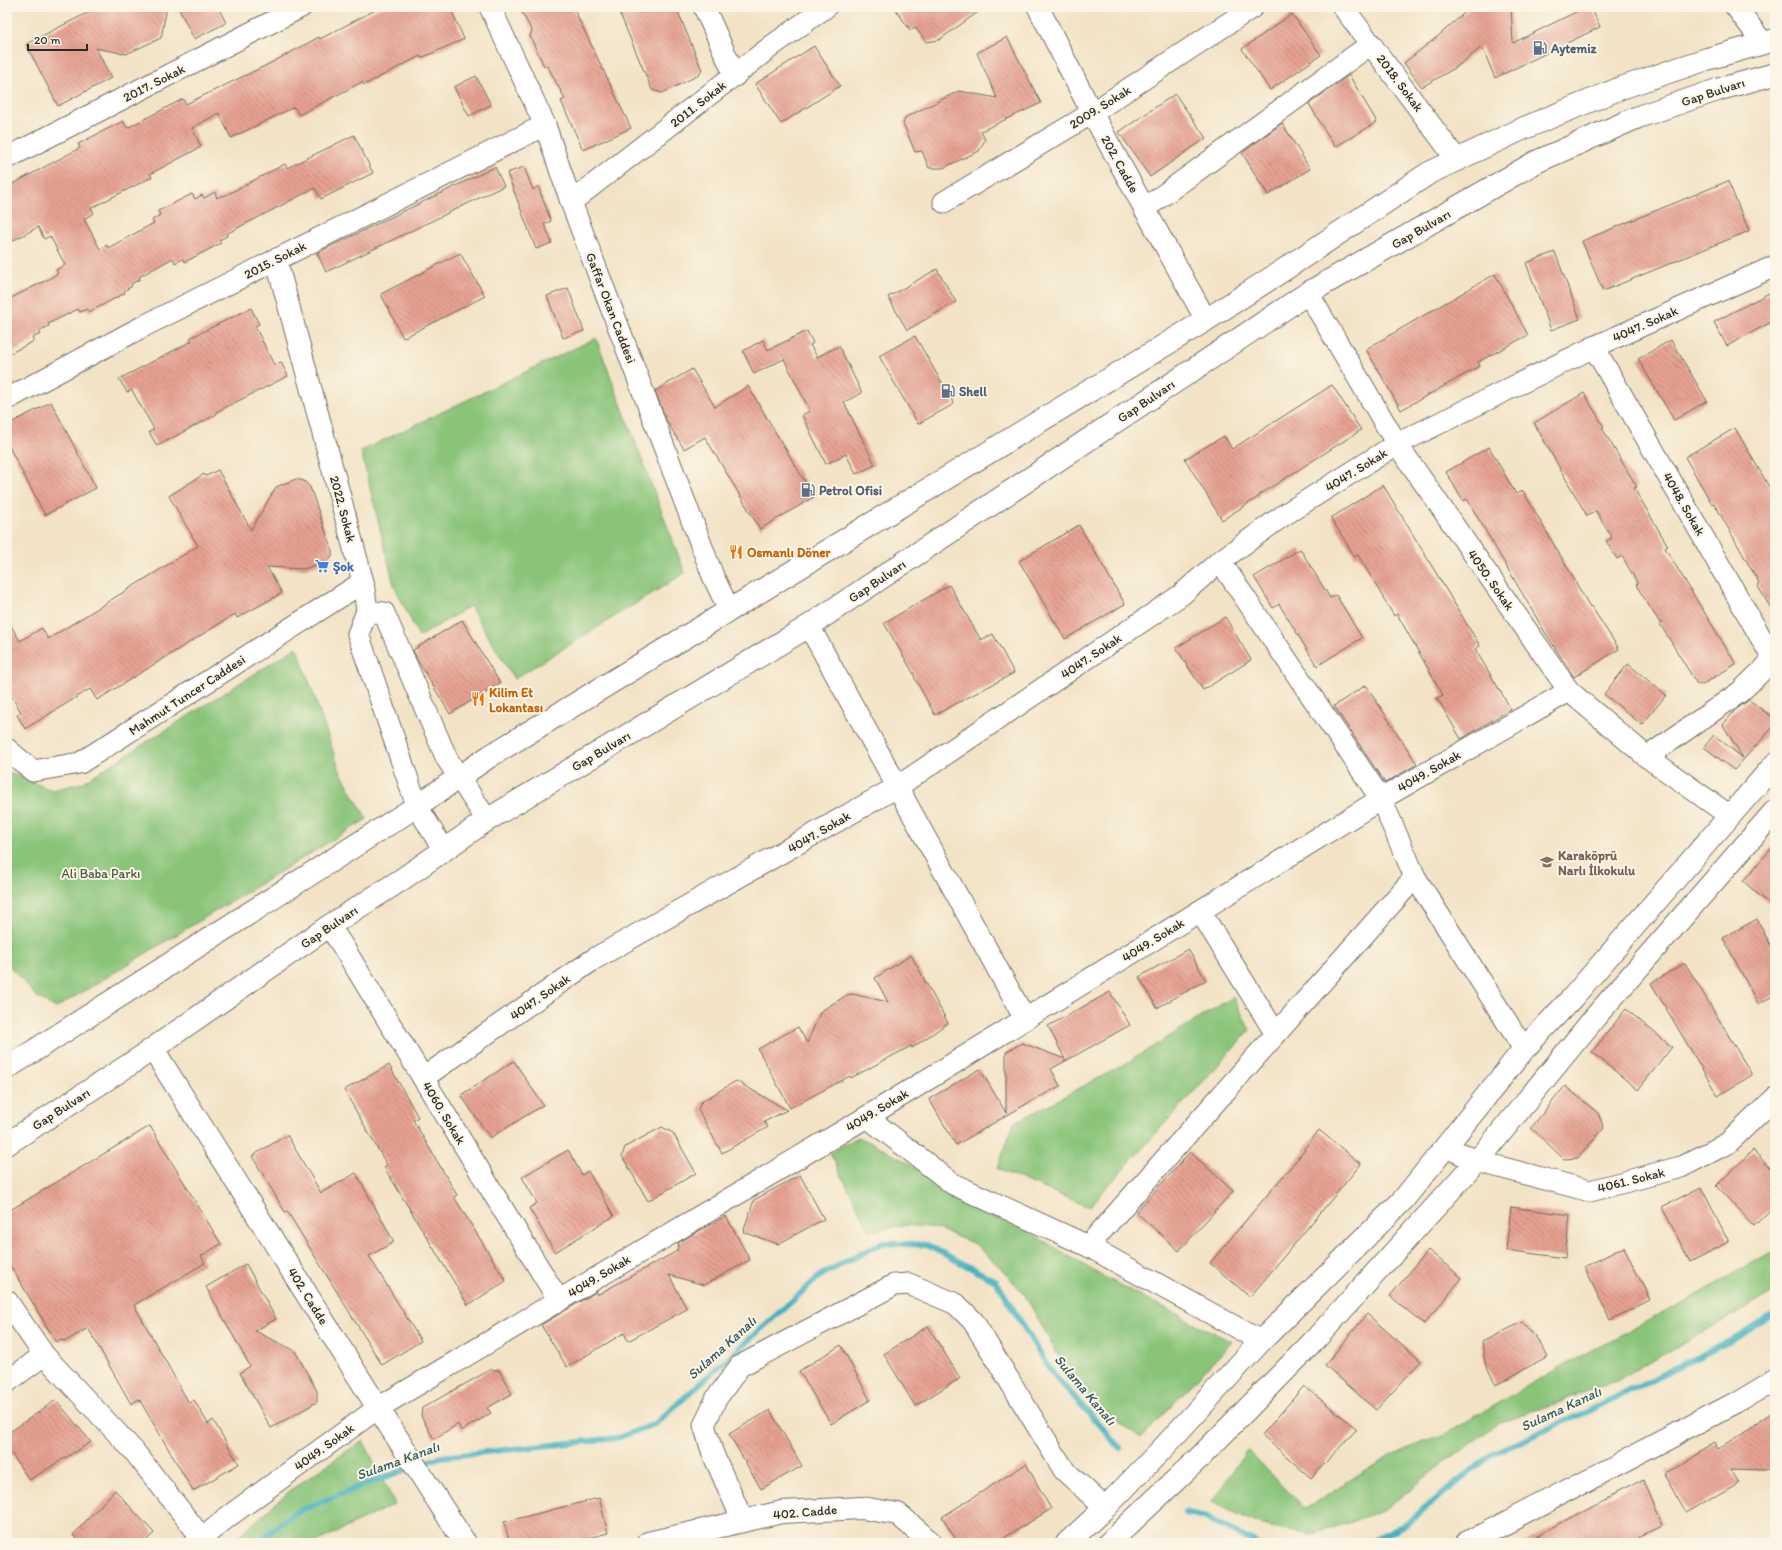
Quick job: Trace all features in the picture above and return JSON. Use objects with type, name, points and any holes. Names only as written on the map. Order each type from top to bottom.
[{"type":"main road","points":[[7,1068],[417,806],[490,756],[1206,320],[1428,173],[1522,129],[1622,88],[1707,59],[1769,42]]},
{"type":"main road","name":"Gap Bulvarı","points":[[7,1144],[153,1049],[329,926],[401,880],[443,849],[487,820],[808,626],[1308,293],[1536,162],[1638,117],[1720,89],[1775,74]]},
{"type":"main road","points":[[1067,1543],[1105,1508],[1164,1447],[1260,1340],[1403,1200],[1524,1049],[1572,998],[1775,764]]},
{"type":"main road","points":[[1109,1543],[1198,1458],[1312,1343],[1477,1161],[1596,1016],[1775,811]]},
{"type":"main road","name":"402. Cadde","points":[[153,1049],[378,1408],[465,1543]]},
{"type":"main road","name":"402. Cadde","points":[[648,1543],[782,1512],[862,1508],[898,1514],[931,1543]]},
{"type":"street","name":"2017. Sokak","points":[[7,158],[302,7]]},
{"type":"street","name":"Gaffar Okan Caddesi","points":[[490,7],[546,125],[571,202],[713,576],[729,610]]},
{"type":"street","points":[[704,7],[735,76]]},
{"type":"street","name":"2011. Sokak","points":[[571,202],[773,45],[826,7]]},
{"type":"street","name":"202. Cadde","points":[[1038,7],[1092,113],[1206,320]]},
{"type":"street","name":"2009. Sokak","points":[[944,202],[1092,113],[1253,7]]},
{"type":"street","name":"2018. Sokak","points":[[1343,7],[1457,160]]},
{"type":"street","points":[[1736,7],[1769,42]]},
{"type":"street","points":[[1144,208],[1371,44]]},
{"type":"street","name":"2015. Sokak","points":[[7,399],[142,327],[546,125]]},
{"type":"street","name":"2022. Sokak","points":[[276,260],[363,582],[366,611]]},
{"type":"street","name":"4047. Sokak","points":[[423,1078],[594,959],[897,787],[1181,595],[1220,561],[1284,515],[1397,444],[1594,347],[1775,266]]},
{"type":"street","name":"4050. Sokak","points":[[1308,293],[1397,444],[1569,691],[1647,757],[1730,816]]},
{"type":"street","name":"4048. Sokak","points":[[1594,347],[1774,661]]},
{"type":"street","points":[[1220,561],[1381,799],[1415,876],[1524,1049]]},
{"type":"street","name":"Mahmut Tuncer Caddesi","points":[[7,749],[33,771],[80,763],[363,582]]},
{"type":"street","points":[[443,849],[417,806],[358,634],[366,611],[384,613],[447,759],[487,820]]},
{"type":"street","points":[[808,626],[1024,1019]]},
{"type":"street","points":[[1647,757],[1740,692],[1774,661]]},
{"type":"street","name":"4049. Sokak","points":[[198,1540],[378,1408],[866,1117],[1381,799],[1569,691]]},
{"type":"street","points":[[1088,1246],[1415,876]]},
{"type":"street","points":[[1200,911],[1276,1034]]},
{"type":"street","name":"4060. Sokak","points":[[329,926],[558,1301]]},
{"type":"street","name":"4061. Sokak","points":[[1446,1147],[1477,1161],[1590,1191],[1681,1167],[1728,1143],[1775,1098]]},
{"type":"street","points":[[866,1117],[953,1184],[1088,1246],[1260,1340]]},
{"type":"street","points":[[743,1521],[713,1454],[704,1425],[716,1400],[740,1366],[894,1285],[909,1284],[956,1304],[973,1321],[1064,1470],[1105,1508]]},
{"type":"street","points":[[7,1301],[44,1355],[133,1450],[198,1540]]},
{"type":"street","points":[[7,1382],[44,1355]]},
{"type":"street","points":[[1466,1543],[1492,1537],[1735,1403],[1775,1379]]},
{"type":"green space","points":[[596,338],[685,573],[514,679],[470,606],[419,637],[394,585],[361,451]]},
{"type":"green space","name":"Ali Baba Parkı","points":[[297,647],[340,771],[367,819],[56,1008],[37,997],[7,963],[7,772],[52,790],[82,783]]},
{"type":"green space","points":[[1233,997],[1250,1030],[1089,1207],[997,1169],[1014,1123],[1125,1064]]},
{"type":"green space","points":[[858,1137],[874,1144],[991,1209],[1102,1276],[1232,1342],[1141,1438],[1098,1407],[1078,1383],[1056,1352],[1025,1295],[1000,1267],[975,1244],[935,1228],[907,1225],[870,1231],[830,1153]]},
{"type":"green space","points":[[1775,1250],[1775,1291],[1618,1380],[1498,1424],[1441,1465],[1385,1509],[1352,1522],[1311,1534],[1261,1525],[1212,1502],[1247,1449],[1305,1509],[1387,1458],[1422,1442],[1440,1437],[1565,1364],[1686,1301]]},
{"type":"green space","points":[[363,1440],[395,1504],[314,1543],[231,1543],[292,1489]]},
{"type":"building","points":[[99,7],[167,7],[161,38],[126,54],[96,48],[111,78],[58,106],[26,44]]},
{"type":"building","points":[[178,7],[218,7],[226,23],[194,39]]},
{"type":"building","points":[[381,7],[450,7],[464,39],[421,58],[420,56],[364,85],[362,82],[299,115],[294,107],[231,138],[219,113],[192,128],[201,147],[150,174],[152,177],[91,208],[94,213],[84,219],[100,249],[107,245],[108,248],[154,223],[152,220],[160,215],[158,211],[192,194],[195,199],[202,195],[204,198],[215,192],[217,198],[223,195],[224,196],[285,164],[287,168],[354,135],[373,173],[321,199],[315,188],[226,234],[227,236],[219,240],[221,243],[185,262],[183,259],[175,263],[173,258],[139,277],[140,279],[131,284],[132,286],[124,291],[125,293],[89,312],[87,309],[80,312],[78,309],[48,324],[49,326],[39,331],[41,334],[32,338],[34,341],[7,355],[7,300],[49,279],[58,273],[56,270],[65,265],[50,236],[44,239],[38,227],[7,244],[7,187],[80,148],[78,144],[123,121],[127,128],[183,99],[186,104],[271,63],[319,37],[320,39]]},
{"type":"building","points":[[519,7],[573,7],[631,128],[583,150],[561,101],[565,99],[548,67],[544,66],[530,36],[532,31]]},
{"type":"building","points":[[617,7],[676,7],[702,70],[699,75],[662,93],[652,90]]},
{"type":"building","points":[[894,7],[985,7],[939,40],[926,42],[915,27],[910,30]]},
{"type":"building","points":[[1471,7],[1511,7],[1513,43],[1586,7],[1591,7],[1600,27],[1495,78],[1482,47],[1455,68],[1422,87],[1404,63],[1437,37]]},
{"type":"building","points":[[1292,14],[1321,55],[1270,90],[1242,49]]},
{"type":"building","points":[[1007,37],[1041,103],[981,131],[985,140],[979,151],[943,168],[929,168],[922,151],[915,152],[903,123],[906,117],[959,91],[997,98],[977,53]]},
{"type":"building","points":[[814,46],[840,86],[781,124],[755,84]]},
{"type":"building","points":[[1349,75],[1377,122],[1335,147],[1309,104]]},
{"type":"building","points":[[476,76],[491,105],[469,116],[454,87]]},
{"type":"building","points":[[1175,94],[1206,138],[1150,177],[1119,132]]},
{"type":"building","points":[[1282,123],[1310,169],[1268,195],[1242,153]]},
{"type":"building","points":[[495,167],[504,186],[326,272],[317,253]]},
{"type":"building","points":[[524,167],[533,190],[538,186],[551,221],[544,224],[552,243],[536,249],[507,173]]},
{"type":"building","points":[[1728,181],[1749,231],[1603,291],[1582,241]]},
{"type":"building","points":[[1555,252],[1580,319],[1551,330],[1526,263]]},
{"type":"building","points":[[460,253],[485,296],[403,338],[381,294]]},
{"type":"building","points":[[937,269],[956,302],[907,330],[888,297]]},
{"type":"building","points":[[1495,274],[1528,335],[1478,362],[1480,366],[1401,410],[1366,349]]},
{"type":"building","points":[[568,288],[584,331],[563,338],[547,296]]},
{"type":"building","points":[[1775,290],[1775,320],[1727,346],[1714,322]]},
{"type":"building","points":[[251,308],[259,324],[255,326],[274,365],[281,362],[288,376],[216,412],[217,414],[157,446],[149,432],[154,429],[132,390],[127,392],[119,379],[192,341],[190,338]]},
{"type":"building","points":[[807,331],[813,343],[810,345],[817,357],[839,346],[862,393],[844,402],[875,465],[856,474],[846,454],[826,464],[802,415],[810,411],[784,359],[754,374],[743,351],[763,340],[768,350]]},
{"type":"building","points":[[915,336],[954,404],[918,424],[879,356]]},
{"type":"building","points":[[1671,340],[1707,401],[1674,420],[1638,359]]},
{"type":"building","points":[[692,369],[715,407],[748,386],[814,497],[760,529],[705,437],[684,449],[666,420],[655,391]]},
{"type":"building","points":[[1332,385],[1361,430],[1222,520],[1185,459],[1224,436],[1232,449]]},
{"type":"building","points":[[1584,393],[1604,427],[1602,428],[1637,487],[1634,488],[1668,546],[1665,548],[1736,664],[1703,684],[1697,684],[1660,624],[1663,622],[1660,623],[1636,585],[1638,584],[1622,556],[1617,559],[1606,541],[1612,538],[1596,511],[1587,516],[1534,423]]},
{"type":"building","points":[[51,402],[96,488],[45,515],[7,443],[7,425]]},
{"type":"building","points":[[1735,428],[1775,497],[1775,615],[1757,585],[1759,583],[1714,503],[1712,504],[1685,457]]},
{"type":"building","points":[[1489,447],[1516,494],[1523,491],[1590,607],[1591,606],[1619,649],[1574,677],[1546,634],[1467,499],[1463,501],[1446,472]]},
{"type":"building","points":[[218,470],[251,530],[276,487],[296,479],[304,481],[310,487],[332,550],[332,556],[326,561],[304,569],[267,567],[282,593],[237,618],[235,614],[97,700],[90,689],[25,729],[17,715],[21,712],[7,689],[7,619],[20,641],[42,628],[48,639],[198,546],[169,496],[204,474],[206,476]]},
{"type":"building","points":[[1383,485],[1480,646],[1475,649],[1511,709],[1461,739],[1437,698],[1443,695],[1397,614],[1394,616],[1358,555],[1355,557],[1331,518]]},
{"type":"building","points":[[1079,525],[1125,604],[1065,639],[1019,561]]},
{"type":"building","points":[[1300,549],[1330,598],[1336,595],[1362,638],[1317,666],[1279,604],[1273,608],[1254,577]]},
{"type":"building","points":[[949,585],[981,640],[993,634],[1014,673],[935,715],[914,677],[915,676],[884,623]]},
{"type":"building","points":[[1225,617],[1251,660],[1203,690],[1176,648]]},
{"type":"building","points":[[462,620],[500,683],[450,714],[413,650]]},
{"type":"building","points":[[1628,664],[1666,695],[1642,725],[1604,694]]},
{"type":"building","points":[[1366,685],[1417,764],[1385,783],[1334,706]]},
{"type":"building","points":[[1749,700],[1775,719],[1775,725],[1734,770],[1704,747],[1714,735],[1743,758],[1723,725],[1735,710]]},
{"type":"building","points":[[1775,844],[1775,909],[1743,881]]},
{"type":"building","points":[[1757,919],[1775,954],[1775,995],[1758,1004],[1723,938]]},
{"type":"building","points":[[1188,949],[1206,980],[1157,1008],[1139,977]]},
{"type":"building","points":[[911,955],[948,1023],[912,1048],[911,1046],[851,1078],[850,1076],[790,1108],[758,1049],[798,1027],[807,1043],[821,1011],[847,995],[852,994],[888,1002],[875,978]]},
{"type":"building","points":[[1685,963],[1752,1075],[1718,1096],[1651,983]]},
{"type":"building","points":[[1110,992],[1130,1025],[1051,1069],[1060,1086],[956,1145],[929,1099],[980,1069],[1006,1113],[1006,1052],[1022,1043],[1065,1059],[1048,1026]]},
{"type":"building","points":[[1626,1009],[1672,1047],[1638,1090],[1592,1052]]},
{"type":"building","points":[[514,1061],[543,1105],[490,1138],[461,1095]]},
{"type":"building","points":[[389,1065],[418,1117],[413,1120],[457,1195],[454,1197],[506,1281],[468,1305],[384,1167],[387,1165],[344,1090]]},
{"type":"building","points":[[736,1081],[787,1110],[764,1122],[768,1127],[722,1153],[698,1110],[701,1102]]},
{"type":"building","points":[[1565,1086],[1598,1113],[1604,1128],[1578,1158],[1564,1159],[1531,1128]]},
{"type":"building","points":[[150,1126],[221,1244],[201,1256],[205,1263],[134,1305],[189,1403],[194,1400],[208,1424],[213,1420],[239,1464],[193,1491],[139,1399],[131,1404],[88,1328],[66,1341],[60,1340],[56,1342],[7,1260],[7,1212]]},
{"type":"building","points":[[662,1127],[673,1133],[696,1173],[648,1201],[622,1156],[625,1147]]},
{"type":"building","points":[[1319,1130],[1361,1164],[1250,1297],[1210,1263],[1305,1150],[1304,1149]]},
{"type":"building","points":[[287,1135],[321,1193],[356,1173],[394,1242],[369,1256],[421,1341],[382,1365],[287,1211],[285,1212],[252,1156]]},
{"type":"building","points":[[568,1150],[582,1175],[588,1171],[614,1216],[555,1252],[529,1208],[537,1203],[522,1177]]},
{"type":"building","points":[[1753,1150],[1775,1173],[1775,1205],[1754,1226],[1716,1186]]},
{"type":"building","points":[[1190,1152],[1233,1191],[1179,1251],[1136,1212]]},
{"type":"building","points":[[800,1175],[824,1219],[778,1244],[743,1232],[754,1200]]},
{"type":"building","points":[[1701,1187],[1729,1242],[1690,1262],[1662,1207]]},
{"type":"building","points":[[1511,1207],[1570,1215],[1565,1258],[1506,1250]]},
{"type":"building","points":[[726,1216],[750,1260],[704,1285],[669,1275],[687,1309],[628,1341],[624,1333],[567,1367],[541,1325],[596,1292],[597,1295],[677,1251],[679,1242]]},
{"type":"building","points":[[1624,1247],[1650,1300],[1610,1320],[1584,1267]]},
{"type":"building","points":[[1428,1250],[1462,1278],[1424,1324],[1390,1296]]},
{"type":"building","points":[[246,1264],[276,1319],[255,1331],[295,1351],[317,1391],[317,1402],[271,1428],[240,1373],[250,1366],[206,1287]]},
{"type":"building","points":[[1367,1314],[1421,1361],[1376,1410],[1325,1365]]},
{"type":"building","points":[[1522,1322],[1535,1336],[1548,1356],[1496,1385],[1485,1363],[1482,1342]]},
{"type":"building","points":[[928,1326],[960,1378],[915,1406],[884,1354]]},
{"type":"building","points":[[841,1345],[870,1400],[831,1424],[799,1371]]},
{"type":"building","points":[[490,1370],[499,1370],[512,1394],[487,1408],[491,1413],[461,1431],[458,1424],[434,1439],[421,1416],[422,1408]]},
{"type":"building","points":[[1304,1386],[1357,1429],[1311,1478],[1262,1435]]},
{"type":"building","points":[[56,1400],[91,1442],[29,1480],[7,1447],[7,1434]]},
{"type":"building","points":[[770,1410],[802,1466],[761,1489],[729,1434]]},
{"type":"building","points":[[1775,1413],[1775,1466],[1767,1471],[1731,1470],[1739,1483],[1688,1512],[1665,1472],[1715,1442],[1719,1449]]},
{"type":"building","points":[[1026,1464],[1051,1509],[996,1543],[958,1543],[942,1517]]},
{"type":"building","points":[[1644,1480],[1663,1525],[1630,1541],[1615,1543],[1525,1543],[1591,1506]]},
{"type":"building","points":[[115,1490],[154,1533],[144,1543],[81,1543],[73,1535]]},
{"type":"building","points":[[599,1498],[608,1533],[569,1543],[510,1543],[504,1522]]},
{"type":"waterway","name":"Sulama Kanalı","points":[[257,1543],[294,1513],[366,1484],[440,1457],[617,1438],[655,1424],[821,1275],[882,1243],[927,1245],[996,1281],[1050,1370],[1120,1448]]},
{"type":"waterway","name":"Sulama Kanalı","points":[[1369,1543],[1404,1525],[1494,1453],[1586,1412],[1734,1339],[1775,1314]]},
{"type":"waterway","name":"Sulama Kanalı","points":[[1185,1512],[1207,1518],[1255,1543]]},
{"type":"place","name":"Aytemiz","points":[[1540,48]]},
{"type":"place","name":"Shell","points":[[948,391]]},
{"type":"place","name":"Petrol Ofisi","points":[[808,490]]},
{"type":"place","name":"Osmanlı Döner","points":[[736,552]]},
{"type":"place","name":"Şok","points":[[322,566]]},
{"type":"place","name":"Kilim Et Lokantası","points":[[478,699]]},
{"type":"place","name":"Karaköprü Narlı İlkokulu","points":[[1547,862]]}]
